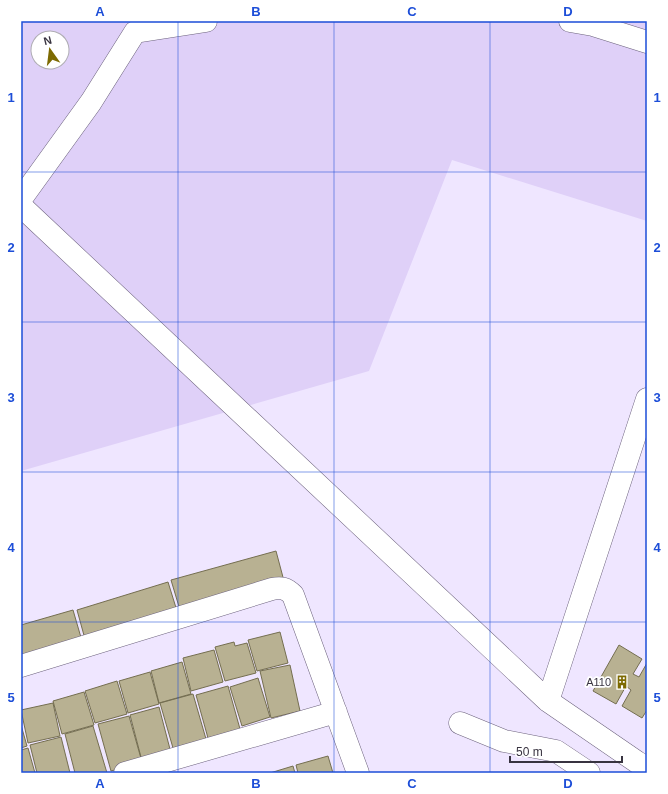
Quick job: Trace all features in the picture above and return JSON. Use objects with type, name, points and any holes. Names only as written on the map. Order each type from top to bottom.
[{"type":"street","points":[[21,199],[91,102],[136,27],[206,21]]},
{"type":"street","points":[[570,21],[593,25],[647,42]]},
{"type":"street","points":[[21,206],[548,701],[630,758],[647,768]]},
{"type":"street","points":[[548,701],[647,399]]},
{"type":"street","points":[[21,666],[272,588],[284,588],[293,596],[358,773]]},
{"type":"street","points":[[125,773],[336,712]]},
{"type":"street","points":[[460,723],[504,741],[556,751],[589,773]]},
{"type":"shaded area","points":[[21,21],[647,21],[647,221],[452,160],[369,371],[21,471]]},
{"type":"building","points":[[276,551],[284,581],[180,610],[171,580]]},
{"type":"building","points":[[168,582],[177,611],[85,639],[77,610]]},
{"type":"building","points":[[73,610],[82,641],[21,658],[21,625]]},
{"type":"building","points":[[280,632],[288,663],[257,671],[248,640]]},
{"type":"building","points":[[234,642],[235,646],[247,643],[256,673],[225,681],[215,647]]},
{"type":"building","name":"A110","points":[[619,645],[642,659],[633,674],[639,677],[647,663],[647,710],[642,718],[622,706],[631,690],[626,686],[616,704],[593,691]]},
{"type":"building","points":[[214,650],[223,682],[191,691],[183,658]]},
{"type":"building","points":[[182,662],[191,694],[159,703],[151,671]]},
{"type":"building","points":[[290,665],[300,711],[271,718],[260,671]]},
{"type":"building","points":[[150,672],[159,704],[128,713],[119,681]]},
{"type":"building","points":[[258,678],[270,717],[242,726],[230,687]]},
{"type":"building","points":[[117,681],[127,714],[95,723],[85,691]]},
{"type":"building","points":[[228,686],[240,729],[208,738],[196,695]]},
{"type":"building","points":[[84,692],[94,725],[62,734],[53,701]]},
{"type":"building","points":[[193,694],[206,739],[173,748],[160,703]]},
{"type":"building","points":[[53,703],[60,736],[28,743],[21,710]]},
{"type":"building","points":[[159,707],[171,753],[142,761],[130,715]]},
{"type":"building","points":[[129,716],[142,762],[111,771],[98,724]]},
{"type":"building","points":[[21,725],[27,746],[21,748]]},
{"type":"building","points":[[93,726],[107,773],[75,773],[65,734]]},
{"type":"building","points":[[61,737],[70,773],[37,773],[30,745]]},
{"type":"building","points":[[28,748],[35,773],[21,773],[21,750]]},
{"type":"building","points":[[328,756],[333,773],[298,773],[296,765]]},
{"type":"building","points":[[293,766],[295,773],[270,773]]},
{"type":"place","name":"A110","points":[[622,682]]}]
